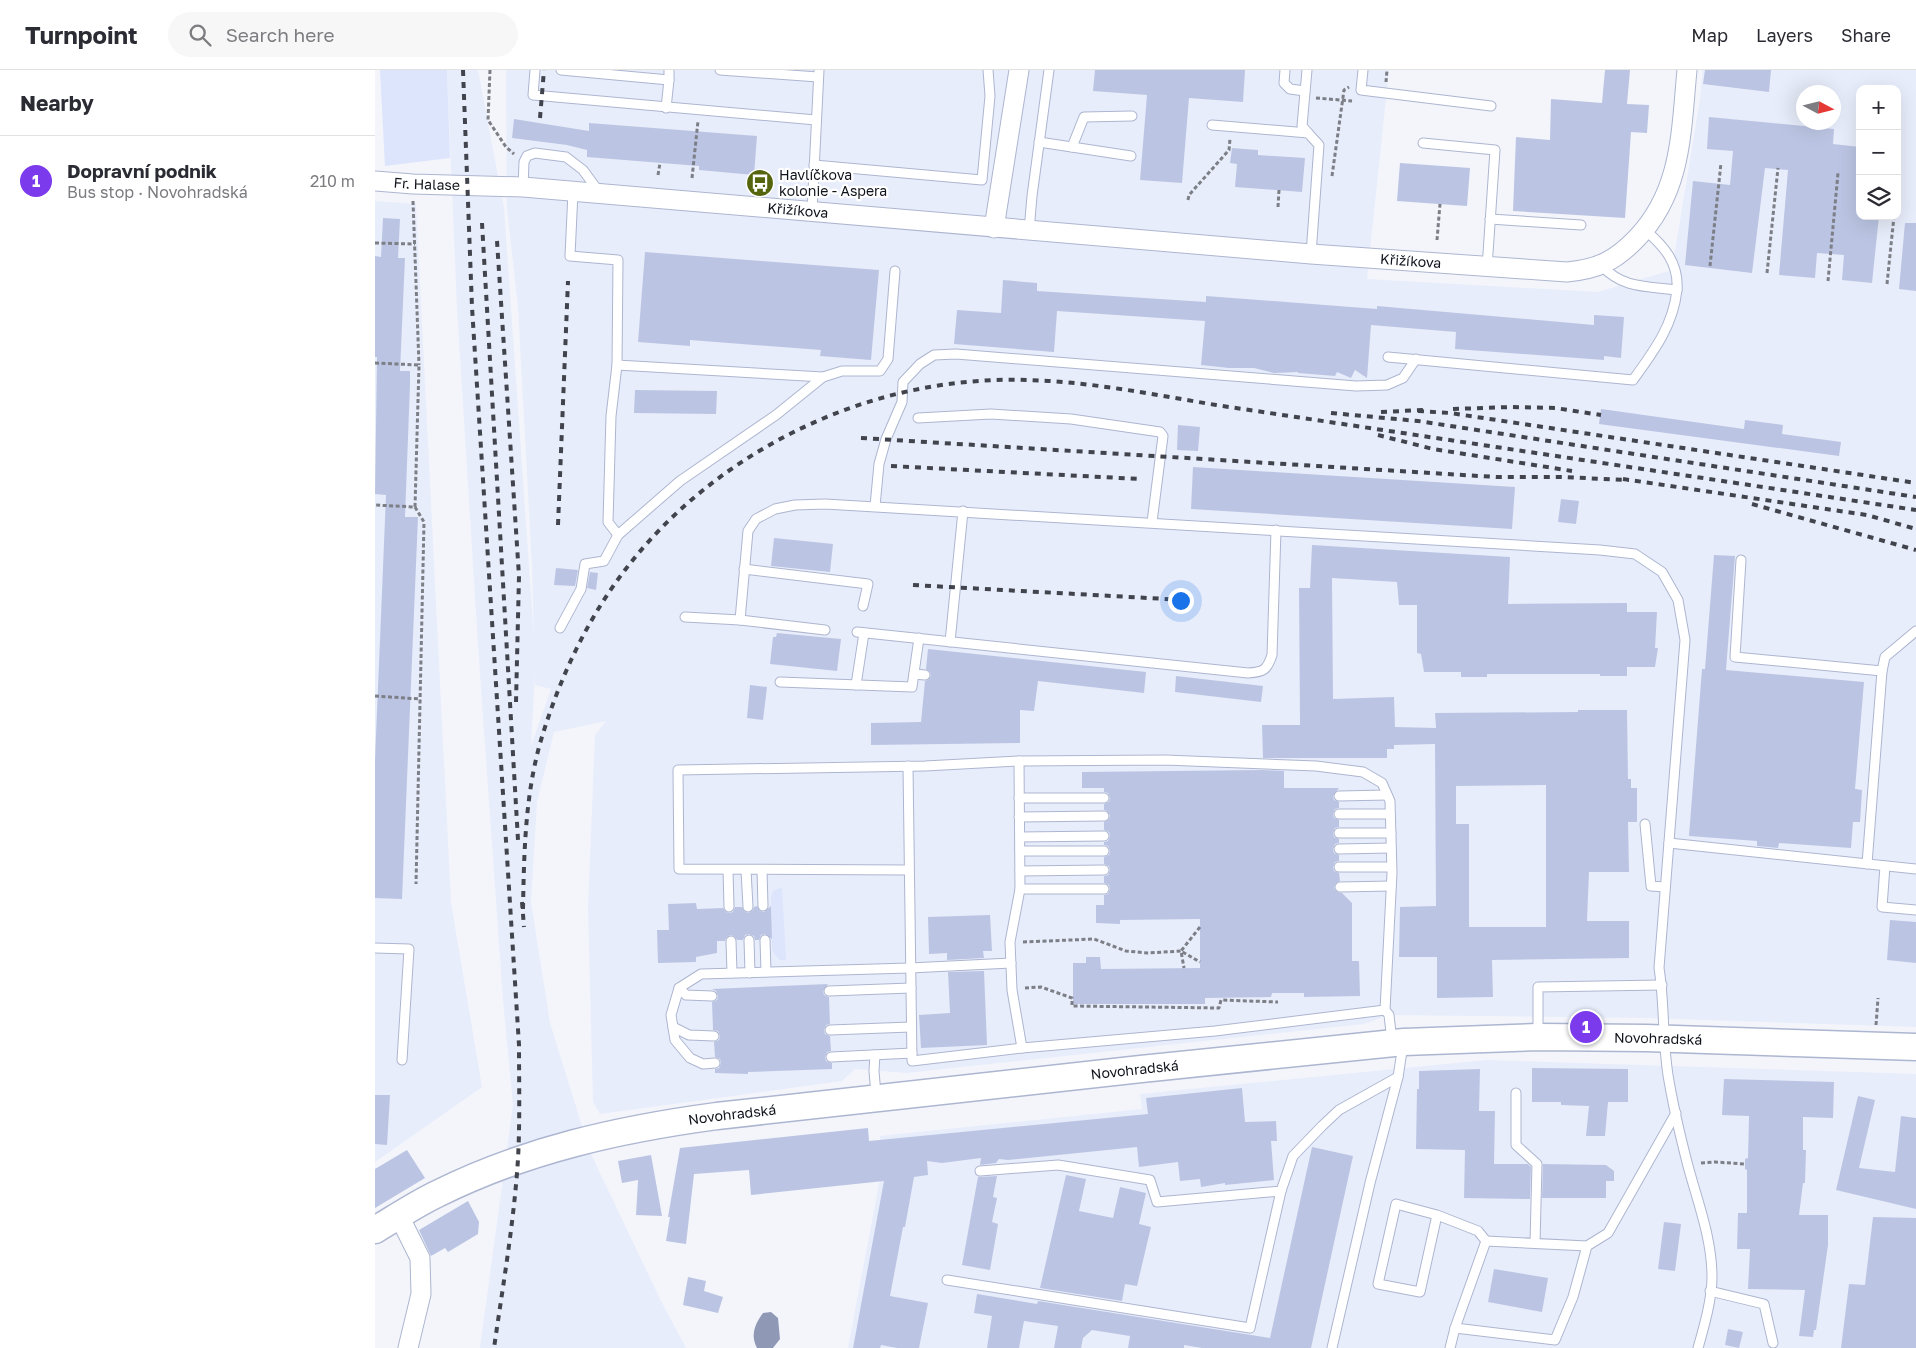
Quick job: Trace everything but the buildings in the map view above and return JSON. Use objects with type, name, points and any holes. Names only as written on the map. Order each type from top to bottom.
[{"type":"main road","name":"Novohradská","points":[[375,1230],[435,1194],[518,1159],[597,1136],[663,1123],[1218,1060],[1398,1043],[1538,1038],[1665,1039],[1916,1047]]},
{"type":"street","points":[[994,228],[1019,70]]},
{"type":"street","name":"Křižíkova","points":[[480,185],[1311,254],[1487,268],[1567,272],[1602,266],[1618,256],[1645,230],[1660,210],[1675,172],[1687,70]]},
{"type":"street","name":"Fr. Halase","points":[[375,181],[413,184],[480,185]]},
{"type":"street","points":[[399,1216],[420,1258],[421,1294],[408,1348]]},
{"type":"lane","points":[[535,70],[533,95],[816,120]]},
{"type":"lane","points":[[561,70],[669,80]]},
{"type":"lane","points":[[666,108],[669,70]]},
{"type":"lane","points":[[720,70],[819,74],[812,212]]},
{"type":"lane","points":[[814,165],[982,180],[990,96],[988,70]]},
{"type":"lane","points":[[1029,231],[1049,70]]},
{"type":"lane","points":[[1285,70],[1284,82],[1290,89],[1305,91]]},
{"type":"lane","points":[[1307,70],[1302,126],[1319,145],[1311,254]]},
{"type":"lane","points":[[1363,70],[1361,90],[1491,106]]},
{"type":"lane","points":[[1072,147],[1084,117],[1132,116]]},
{"type":"lane","points":[[1212,125],[1308,133]]},
{"type":"lane","points":[[1039,142],[1131,156]]},
{"type":"lane","points":[[1423,143],[1495,150],[1487,268]]},
{"type":"lane","points":[[523,188],[524,162],[527,156],[535,153],[566,157],[583,170],[601,194]]},
{"type":"lane","points":[[573,192],[570,256],[618,260],[617,365],[611,416],[608,522],[617,535]]},
{"type":"lane","points":[[1490,219],[1581,224]]},
{"type":"lane","points":[[1389,357],[1633,380],[1669,326],[1676,304],[1678,278],[1672,260],[1661,244],[1645,230]]},
{"type":"lane","points":[[1602,266],[1611,276],[1624,283],[1677,290]]},
{"type":"lane","points":[[617,365],[823,377],[842,371],[880,371],[888,359],[895,272]]},
{"type":"lane","points":[[875,506],[879,464],[886,439],[902,402],[903,382],[920,364],[935,355],[955,354],[1356,386],[1387,385],[1403,378],[1416,359]]},
{"type":"lane","points":[[560,628],[581,589],[585,564],[604,561],[617,535],[680,481],[776,415],[823,377]]},
{"type":"lane","points":[[918,418],[1001,415],[1071,419],[1160,432],[1163,436],[1152,522]]},
{"type":"lane","points":[[740,620],[743,569],[748,531],[756,519],[775,509],[795,505],[875,506],[1600,550],[1635,554],[1662,572],[1678,600],[1685,640],[1659,968],[1662,985],[1667,1068],[1687,1165],[1709,1237],[1712,1279],[1698,1348]]},
{"type":"lane","points":[[950,642],[963,511]]},
{"type":"lane","points":[[857,685],[861,632],[1248,673],[1261,672],[1269,665],[1272,655],[1276,530]]},
{"type":"lane","points":[[1741,560],[1735,657],[1881,670]]},
{"type":"lane","points":[[743,569],[868,584],[863,606]]},
{"type":"lane","points":[[685,617],[740,620],[825,630]]},
{"type":"lane","points":[[1867,864],[1881,670],[1885,656],[1916,631]]},
{"type":"lane","points":[[780,682],[912,687],[919,638]]},
{"type":"lane","points":[[914,674],[925,675]]},
{"type":"lane","points":[[908,870],[679,870],[678,770],[908,766],[1019,761],[1165,760],[1316,766],[1363,772],[1382,783],[1390,801],[1391,833],[1391,886],[1385,1010],[1389,1015],[1398,1043],[1398,1078],[1370,1184],[1335,1348]]},
{"type":"lane","points":[[1019,761],[1020,889],[1010,942],[1012,990],[1022,1048]]},
{"type":"lane","points":[[908,766],[912,1061],[1022,1048],[1215,1031],[1385,1010]]},
{"type":"lane","points":[[1339,796],[1387,795]]},
{"type":"lane","points":[[1019,798],[1104,798]]},
{"type":"lane","points":[[1339,814],[1390,814]]},
{"type":"lane","points":[[1019,817],[1103,816]]},
{"type":"lane","points":[[1645,824],[1651,886],[1665,887]]},
{"type":"lane","points":[[1339,833],[1391,833]]},
{"type":"lane","points":[[1020,837],[1104,836]]},
{"type":"lane","points":[[1669,842],[1916,869]]},
{"type":"lane","points":[[1339,849],[1391,848]]},
{"type":"lane","points":[[1020,851],[1104,851]]},
{"type":"lane","points":[[1885,866],[1882,907],[1916,910]]},
{"type":"lane","points":[[1339,867],[1391,867]]},
{"type":"lane","points":[[728,870],[729,907]]},
{"type":"lane","points":[[746,870],[747,907]]},
{"type":"lane","points":[[762,870],[763,906]]},
{"type":"lane","points":[[1020,871],[1104,870]]},
{"type":"lane","points":[[1340,887],[1391,886]]},
{"type":"lane","points":[[1020,889],[1104,889]]},
{"type":"lane","points":[[749,940],[750,973]]},
{"type":"lane","points":[[765,940],[766,972]]},
{"type":"lane","points":[[731,941],[732,973]]},
{"type":"lane","points":[[375,948],[409,949],[402,1060]]},
{"type":"lane","points":[[715,1063],[703,1064],[690,1058],[675,1040],[671,1015],[679,988],[701,974],[1011,963]]},
{"type":"lane","points":[[1538,1038],[1538,987],[1662,985]]},
{"type":"lane","points":[[679,988],[686,995],[712,996]]},
{"type":"lane","points":[[829,991],[911,988]]},
{"type":"lane","points":[[673,1027],[689,1034],[714,1036]]},
{"type":"lane","points":[[830,1030],[911,1027]]},
{"type":"lane","points":[[831,1057],[912,1053]]},
{"type":"lane","points":[[875,1055],[876,1098]]},
{"type":"lane","points":[[947,1280],[1251,1328],[1281,1191],[1293,1156],[1339,1110],[1398,1078]]},
{"type":"lane","points":[[1517,1093],[1516,1145],[1537,1164],[1535,1243]]},
{"type":"lane","points":[[1437,1216],[1420,1292],[1378,1284],[1396,1204],[1437,1216],[1478,1231],[1486,1241],[1587,1246],[1608,1233],[1676,1113]]},
{"type":"lane","points":[[980,1171],[1058,1165],[1150,1180],[1157,1202],[1281,1191]]},
{"type":"lane","points":[[1450,1348],[1455,1328],[1486,1241]]},
{"type":"lane","points":[[1455,1328],[1556,1344],[1573,1297],[1587,1246]]},
{"type":"lane","points":[[1710,1291],[1764,1304],[1773,1343]]},
{"type":"path","points":[[490,70],[488,120],[506,147],[524,162]]},
{"type":"path","points":[[1332,179],[1344,90],[1348,87],[1361,90]]},
{"type":"path","points":[[692,178],[699,111]]},
{"type":"path","points":[[1188,200],[1189,194],[1229,150],[1231,127]]},
{"type":"path","points":[[658,175],[660,163]]},
{"type":"path","points":[[1710,266],[1721,163]]},
{"type":"path","points":[[1767,273],[1778,168]]},
{"type":"path","points":[[1828,281],[1838,173]]},
{"type":"path","points":[[413,184],[419,365],[415,508],[424,522],[416,884]]},
{"type":"path","points":[[1278,206],[1279,190]]},
{"type":"path","points":[[1437,240],[1440,204]]},
{"type":"path","points":[[1887,284],[1894,220]]},
{"type":"path","points":[[375,243],[415,244]]},
{"type":"path","points":[[375,363],[419,365]]},
{"type":"path","points":[[375,505],[415,508]]},
{"type":"path","points":[[375,696],[420,698]]},
{"type":"path","points":[[1184,968],[1181,951],[1200,927]]},
{"type":"path","points":[[1010,942],[1094,939],[1126,951],[1148,953],[1181,951],[1200,962]]},
{"type":"path","points":[[1012,990],[1041,987],[1072,998],[1072,1006],[1219,1008],[1221,1000],[1278,1002]]},
{"type":"path","points":[[1877,1022],[1878,998]]},
{"type":"path","points":[[1687,1165],[1715,1162],[1745,1164]]},
{"type":"shaded area","points":[[380,70],[447,70],[450,158],[385,166]]},
{"type":"shaded area","points":[[447,70],[478,70],[504,208],[534,638],[518,307],[507,209],[506,70],[1389,70],[1367,279],[1598,292],[1672,270],[1703,70],[1916,70],[1916,1027],[1646,1018],[1389,1015],[1364,1024],[906,1073],[855,1069],[842,1081],[600,1114],[593,1102],[588,908],[595,735],[606,721],[554,732],[537,802],[531,902],[550,1023],[590,1152],[661,1301],[686,1348],[480,1348],[513,1105],[503,1000],[457,308]],"holes":[[[535,671],[535,685],[551,689],[531,746]]]},
{"type":"shaded area","points":[[375,201],[416,204],[451,903],[482,1087],[375,1162]]},
{"type":"shaded area","points":[[782,887],[786,960],[780,960],[772,950],[771,897],[773,891]]},
{"type":"shaded area","points":[[1487,1060],[1916,1074],[1916,1348],[848,1348],[882,1168],[880,1136],[1142,1109],[1140,1094]]},
{"type":"shaded area","points":[[771,1312],[778,1318],[780,1339],[773,1348],[757,1348],[754,1339],[756,1325],[763,1313]]},
{"type":"railway","points":[[463,70],[472,307],[519,1045],[518,1159],[508,1254],[494,1348]]},
{"type":"railway","points":[[540,118],[544,70]]},
{"type":"railway","points":[[482,223],[518,840]]},
{"type":"railway","points":[[497,241],[519,576],[516,702]]},
{"type":"railway","points":[[558,525],[568,281]]},
{"type":"railway","points":[[523,909],[528,807],[539,747],[554,700],[574,654],[597,611],[611,590],[625,570],[658,531],[696,496],[738,465],[782,438],[829,416],[878,399],[928,387],[979,381],[1039,380],[1098,386],[1916,510]]},
{"type":"railway","points":[[1453,409],[1555,408],[1601,415]]},
{"type":"railway","points":[[1381,412],[1423,410]]},
{"type":"railway","points":[[1418,411],[1450,413],[1916,483]]},
{"type":"railway","points":[[1331,413],[1418,421],[1916,497]]},
{"type":"railway","points":[[1378,435],[1433,449],[1572,471]]},
{"type":"railway","points":[[861,438],[1496,477],[1629,480]]},
{"type":"railway","points":[[891,466],[1140,479]]},
{"type":"railway","points":[[1623,479],[1867,515],[1916,529]]},
{"type":"railway","points":[[1752,504],[1916,550]]},
{"type":"railway","points":[[913,585],[1184,600]]},
{"type":"railway","points":[[522,902],[524,927]]},
{"type":"place","name":"Havlíčkova kolonie - Aspera","points":[[760,183]]},
{"type":"place","name":"Dopravní podnik","points":[[1586,1027]]}]
